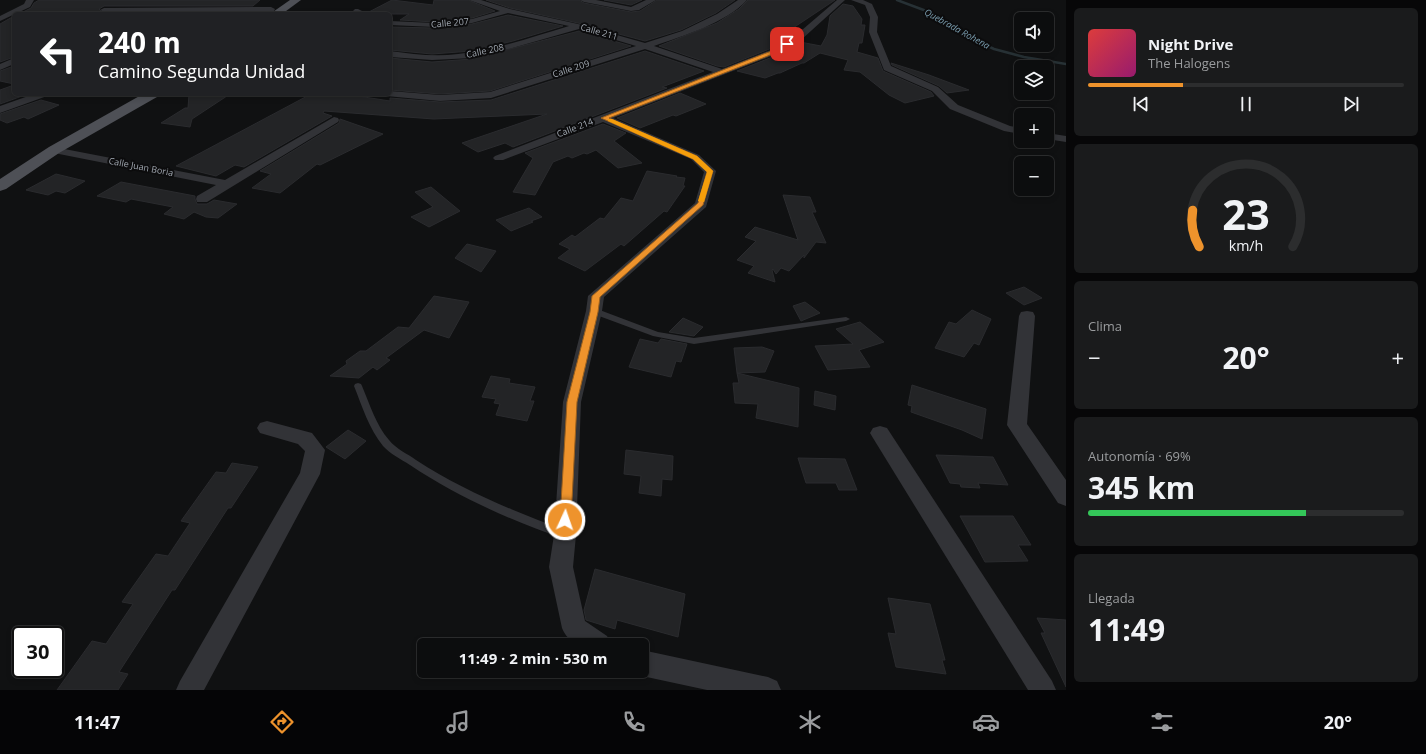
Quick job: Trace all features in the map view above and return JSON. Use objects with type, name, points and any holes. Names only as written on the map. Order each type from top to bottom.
[{"type":"main road","points":[[273,12],[299,2]]},
{"type":"main road","points":[[292,12],[299,2]]},
{"type":"main road","points":[[0,186],[50,145],[125,96]]},
{"type":"main road","points":[[50,145],[148,96]]},
{"type":"street","points":[[14,12],[27,5],[30,0]]},
{"type":"street","points":[[189,10],[201,0]]},
{"type":"street","points":[[101,12],[189,10],[273,12],[282,0]]},
{"type":"street","name":"Calle 211","points":[[473,0],[508,11],[578,26],[646,46],[723,72]]},
{"type":"street","points":[[584,0],[630,9],[636,8],[652,0]]},
{"type":"street","name":"Calle 209","points":[[392,94],[439,100],[465,99],[490,95],[685,33],[720,16],[743,0]]},
{"type":"street","name":"Calle 214","points":[[499,158],[776,51],[798,38],[841,0]]},
{"type":"street","points":[[855,0],[868,4],[874,18],[873,32],[887,68],[935,89],[954,107],[1008,129],[1014,130]]},
{"type":"street","points":[[101,12],[114,3]]},
{"type":"street","name":"Calle 207","points":[[392,23],[434,25],[472,21],[508,11]]},
{"type":"street","points":[[0,19],[12,13]]},
{"type":"street","name":"Calle 208","points":[[392,54],[410,57],[457,57],[490,52],[578,26]]},
{"type":"street","points":[[0,67],[12,61]]},
{"type":"street","points":[[0,110],[38,96]]},
{"type":"street","points":[[588,638],[574,628],[561,567],[565,535],[572,402],[594,312],[596,296],[701,204],[710,171],[695,157],[604,118]]},
{"type":"street","points":[[202,199],[334,120]]},
{"type":"street","points":[[1054,137],[1066,139]]},
{"type":"street","name":"Calle Juan Boria","points":[[50,145],[228,184]]},
{"type":"street","points":[[1027,316],[1017,425],[1066,497]]},
{"type":"street","points":[[189,690],[310,474],[315,450],[305,438],[267,428]]},
{"type":"street","points":[[880,433],[1043,690]]},
{"type":"street","points":[[649,664],[768,690]]},
{"type":"lane","points":[[594,312],[656,334],[694,341],[846,318]]},
{"type":"lane","points":[[358,386],[374,425],[387,444],[417,465],[460,490],[521,520],[565,535]]},
{"type":"building","points":[[39,0],[260,0],[253,6],[104,6],[99,9],[102,12],[23,12],[31,8],[34,3]]},
{"type":"building","points":[[392,0],[433,5],[434,0],[468,0],[495,11],[472,18],[434,22],[400,20],[409,14],[369,12]]},
{"type":"building","points":[[486,0],[579,0],[584,3],[631,12],[640,11],[657,0],[735,0],[716,13],[681,30],[645,41],[578,23],[510,8]]},
{"type":"building","points":[[604,0],[642,0],[631,5]]},
{"type":"building","points":[[748,0],[835,0],[778,38],[786,39],[772,48],[724,67],[717,66],[659,46],[717,23],[739,9]]},
{"type":"building","points":[[843,4],[853,6],[862,19],[861,25],[865,25],[862,43],[859,43],[857,52],[878,58],[883,71],[931,92],[934,96],[905,103],[889,95],[860,72],[844,70],[848,60],[820,53],[804,63],[765,78],[737,71],[780,54],[800,42],[821,46],[827,35],[830,16]]},
{"type":"building","points":[[508,15],[563,26],[513,41],[472,51],[432,54],[392,50],[392,27],[434,28],[472,24]]},
{"type":"building","points":[[12,17],[12,58],[0,62],[0,24]]},
{"type":"building","points":[[579,31],[631,46],[490,91],[440,94],[392,90],[392,58],[432,62],[472,59]]},
{"type":"building","points":[[645,51],[704,71],[662,87],[667,88],[513,147],[505,143],[478,152],[462,143],[547,114],[434,119],[324,111],[323,113],[332,116],[244,167],[235,165],[216,176],[176,166],[307,96],[358,96],[390,101],[390,98],[440,102],[491,100]]},
{"type":"building","points":[[891,63],[969,90],[947,93],[939,86],[892,65]]},
{"type":"building","points":[[12,67],[12,84],[0,81],[0,71]]},
{"type":"building","points":[[12,86],[12,96],[22,96],[0,104],[0,90]]},
{"type":"building","points":[[680,93],[706,104],[640,128],[617,118]]},
{"type":"building","points":[[189,96],[227,96],[192,119],[190,127],[161,123],[185,108],[188,108]]},
{"type":"building","points":[[41,100],[59,105],[28,119],[24,117],[7,123],[0,120],[0,114]]},
{"type":"building","points":[[340,119],[383,134],[320,165],[317,164],[280,193],[252,188],[271,174],[260,171],[339,123]]},
{"type":"building","points":[[603,124],[626,133],[614,141],[642,163],[618,168],[596,150],[572,158],[568,156],[553,162],[535,195],[513,192],[533,158],[525,153]]},
{"type":"building","points":[[647,171],[685,178],[683,186],[685,186],[667,212],[664,211],[624,246],[621,244],[585,271],[558,258],[570,249],[559,244],[572,235],[575,237],[600,218],[604,219],[621,198],[633,201]]},
{"type":"building","points":[[56,174],[85,181],[65,193],[56,191],[48,195],[26,190]]},
{"type":"building","points":[[121,182],[195,196],[197,204],[207,204],[214,200],[237,204],[218,218],[206,217],[194,212],[184,219],[164,214],[173,207],[131,199],[126,202],[97,196]]},
{"type":"building","points":[[431,187],[460,211],[429,227],[411,217],[433,207],[415,192]]},
{"type":"building","points":[[783,195],[810,197],[816,212],[812,212],[826,243],[816,242],[804,258],[804,255],[789,271],[781,268],[776,274],[773,269],[775,282],[748,273],[754,266],[737,260],[756,241],[745,237],[755,227],[798,240]]},
{"type":"building","points":[[529,208],[542,217],[511,231],[496,220]]},
{"type":"building","points":[[467,244],[496,251],[481,272],[455,258]]},
{"type":"building","points":[[1024,287],[1042,298],[1024,305],[1006,293]]},
{"type":"building","points":[[434,296],[469,302],[449,338],[424,330],[386,358],[390,360],[377,370],[373,367],[359,378],[330,376],[347,364],[346,361],[360,351],[366,351],[398,327],[409,328]]},
{"type":"building","points":[[805,302],[820,313],[801,321],[793,306]]},
{"type":"building","points":[[972,310],[991,319],[979,345],[974,343],[964,357],[935,348],[949,322],[956,324]]},
{"type":"building","points":[[683,318],[703,327],[694,336],[669,332]]},
{"type":"building","points":[[860,322],[884,342],[859,350],[870,367],[828,370],[815,346],[853,344],[836,329]]},
{"type":"building","points":[[640,339],[658,343],[661,339],[687,344],[681,362],[676,361],[671,377],[629,367]]},
{"type":"building","points":[[762,347],[774,351],[765,372],[737,373],[734,348]]},
{"type":"building","points":[[737,373],[799,388],[798,427],[756,418],[758,404],[735,403],[733,383],[739,383]]},
{"type":"building","points":[[491,376],[510,379],[509,383],[535,387],[530,401],[534,401],[527,421],[496,415],[500,404],[494,403],[496,399],[482,397]]},
{"type":"building","points":[[912,385],[986,409],[982,439],[962,430],[911,412],[912,406],[908,405]]},
{"type":"building","points":[[815,391],[836,396],[835,410],[814,405]]},
{"type":"building","points":[[348,430],[366,441],[345,459],[326,447]]},
{"type":"building","points":[[626,450],[673,456],[672,480],[662,479],[661,496],[639,493],[641,476],[624,474]]},
{"type":"building","points":[[936,455],[993,457],[1008,485],[978,483],[980,488],[961,487],[960,484],[950,483]]},
{"type":"building","points":[[798,458],[845,459],[857,490],[839,490],[836,483],[806,483]]},
{"type":"building","points":[[232,463],[258,467],[231,508],[228,508],[175,590],[172,590],[119,672],[128,674],[118,690],[57,690],[92,641],[106,644],[133,604],[122,602],[156,554],[168,556],[190,523],[181,521],[216,472],[226,473]]},
{"type":"building","points":[[960,516],[1013,516],[1031,545],[1018,545],[1028,561],[985,562]]},
{"type":"building","points":[[595,569],[685,594],[678,637],[617,620],[615,629],[586,620],[584,610]]},
{"type":"building","points":[[888,598],[930,604],[945,660],[942,660],[946,674],[896,667],[888,633],[896,634]]},
{"type":"building","points":[[1037,618],[1066,620],[1066,687],[1041,633],[1045,633]]},
{"type":"waterway","name":"Quebrada Rohena","points":[[897,0],[929,12],[969,37],[994,49],[1024,57],[1066,64]]},
{"type":"slow traffic","points":[[610,120],[695,157],[710,171],[702,201]]},
{"type":"route","points":[[565,520],[572,402],[594,312],[596,296],[701,204],[710,171],[695,157],[604,118],[776,51],[787,44]]}]
